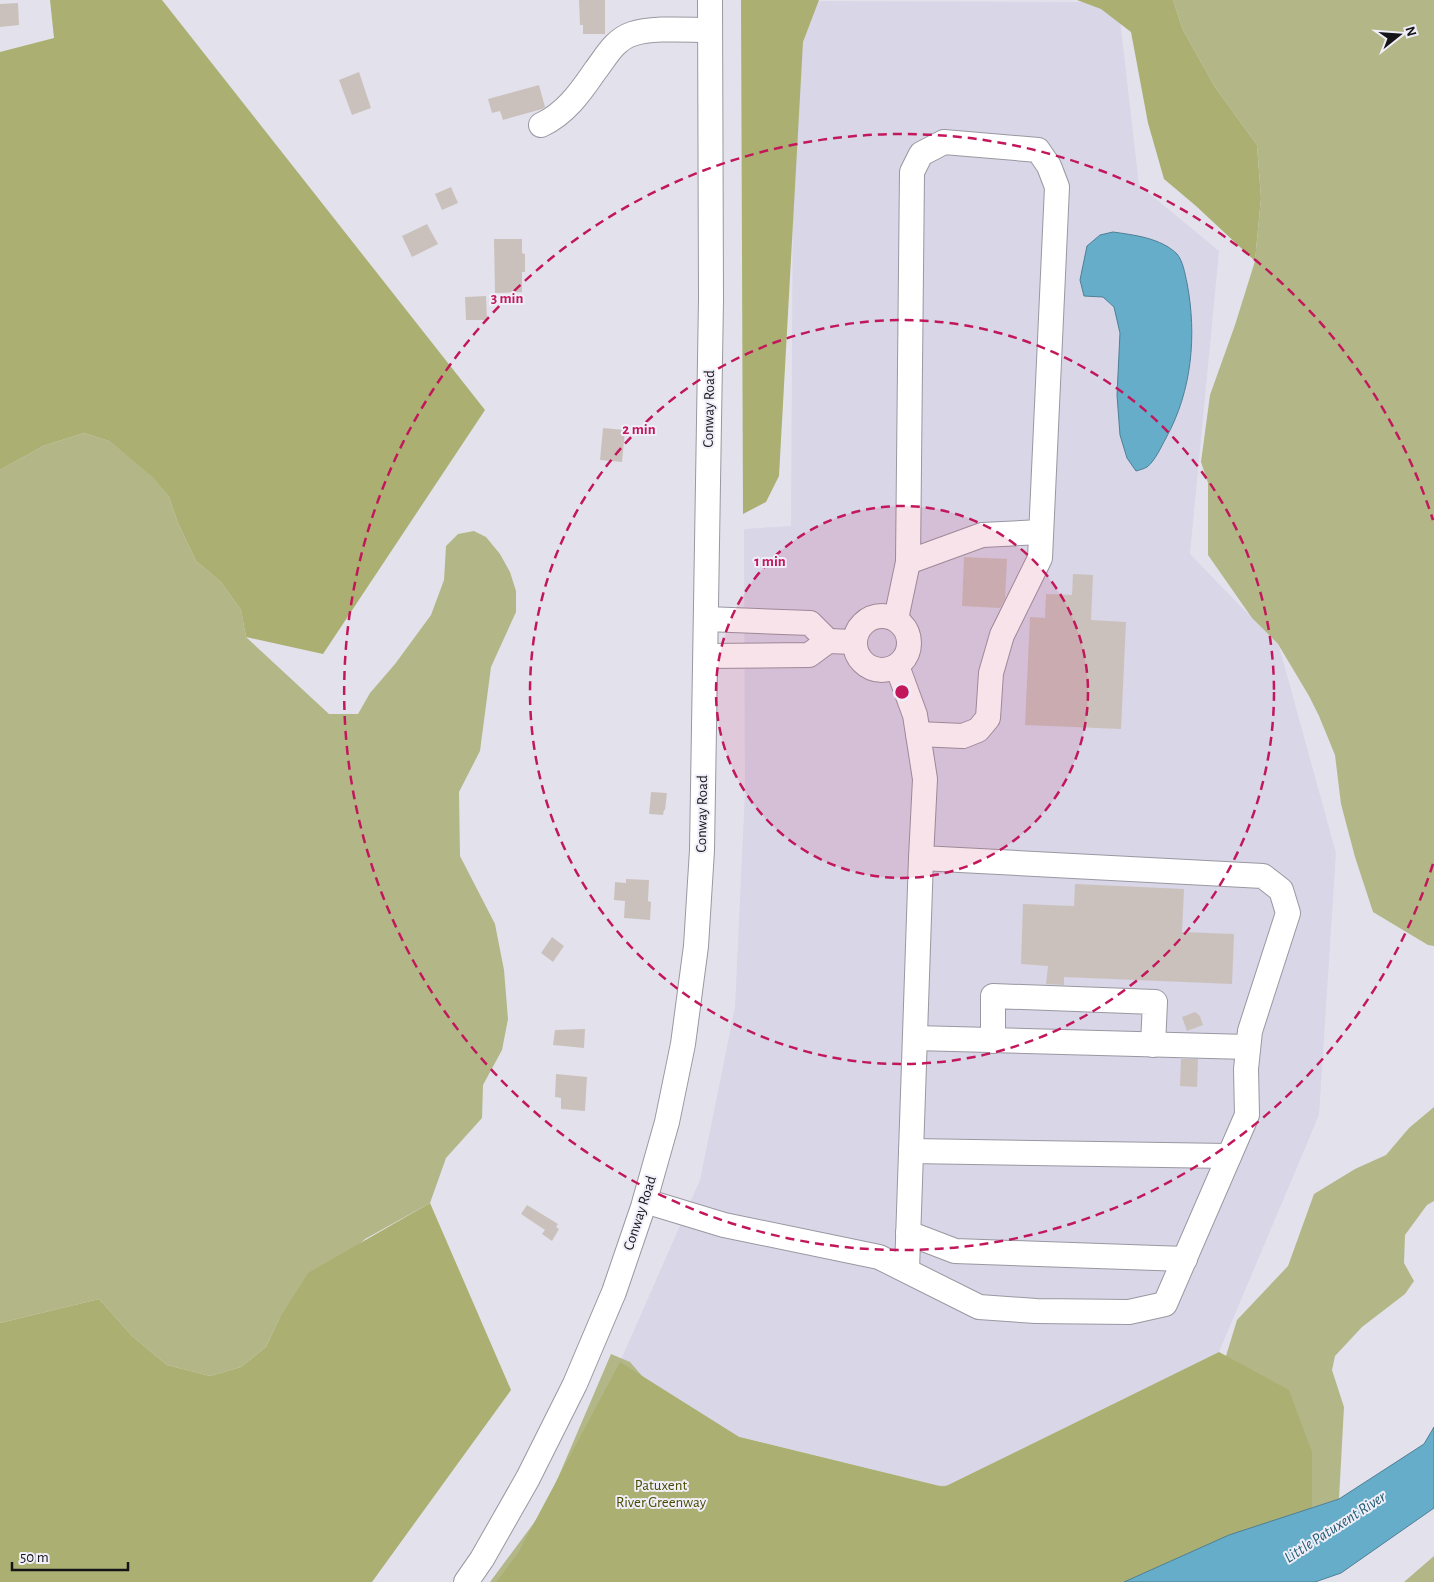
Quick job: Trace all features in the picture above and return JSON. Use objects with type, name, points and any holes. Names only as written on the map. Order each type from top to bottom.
[{"type":"street","name":"Conway Road","points":[[466,1582],[482,1559],[528,1478],[575,1384],[614,1292],[645,1201],[667,1122],[683,1044],[696,946],[702,850],[711,299],[710,0]]},
{"type":"street","points":[[541,125],[559,115],[569,105],[611,48],[633,33],[709,30]]},
{"type":"street","points":[[896,619],[908,562],[912,172],[921,154],[944,142],[1038,150],[1049,166],[1056,186],[1040,558],[1002,635],[991,673],[988,718],[978,730],[963,736],[918,734]]},
{"type":"street","points":[[908,562],[982,534],[1041,532]]},
{"type":"street","points":[[878,615],[896,619],[908,634],[908,652],[897,666],[881,670],[872,668],[859,658],[855,650],[856,632],[861,624],[869,618],[878,615]]},
{"type":"street","points":[[706,619],[810,623],[828,641]]},
{"type":"street","points":[[706,656],[809,655],[828,641],[854,642]]},
{"type":"street","points":[[897,666],[915,715],[925,779],[907,1270]]},
{"type":"street","points":[[645,1201],[724,1225],[878,1257],[979,1307],[1036,1311],[1129,1312],[1165,1304],[1246,1115],[1246,1069],[1250,1031],[1288,913],[1281,890],[1263,876],[921,858]]},
{"type":"street","points":[[993,1041],[993,996],[1154,1002],[1153,1045]]},
{"type":"street","points":[[915,1038],[1248,1048]]},
{"type":"street","points":[[911,1152],[1229,1156]]},
{"type":"street","points":[[908,1233],[955,1251],[1185,1259]]},
{"type":"shaded area","points":[[794,1],[1118,2],[1139,185],[1219,251],[1190,554],[1279,646],[1336,853],[1319,1115],[1219,1352],[944,1487],[739,1437],[620,1362],[700,1180],[735,1007],[745,791],[744,529],[791,526]]},
{"type":"green space","points":[[50,0],[162,0],[485,410],[323,654],[246,637],[241,610],[221,582],[196,561],[178,523],[169,497],[154,478],[109,441],[84,433],[43,446],[0,470],[0,52],[54,38]]},
{"type":"green space","points":[[741,0],[819,0],[803,42],[779,476],[766,502],[743,514]]},
{"type":"green space","points":[[1077,0],[1173,0],[1183,30],[1215,87],[1257,145],[1261,198],[1255,261],[1164,179],[1148,123],[1131,32],[1101,9]]},
{"type":"green space","points":[[1173,0],[1434,0],[1434,946],[1428,945],[1373,912],[1355,857],[1341,804],[1335,755],[1319,716],[1278,644],[1252,618],[1208,555],[1208,483],[1201,462],[1210,395],[1255,261],[1261,198],[1257,145],[1215,87],[1183,30]]},
{"type":"green space","points":[[84,433],[109,441],[154,477],[169,497],[178,523],[196,561],[221,582],[241,610],[246,637],[329,714],[358,714],[370,693],[395,664],[431,615],[444,580],[446,546],[458,534],[474,531],[486,537],[500,554],[510,572],[516,591],[516,612],[491,667],[480,751],[459,792],[460,856],[495,924],[504,970],[508,1019],[502,1050],[483,1085],[482,1118],[446,1158],[430,1203],[365,1239],[279,1319],[266,1347],[241,1367],[210,1376],[167,1365],[132,1336],[99,1299],[0,1323],[0,470],[43,446]]},
{"type":"green space","name":"Patuxent River Greenway","points":[[1434,1107],[1434,1201],[1427,1205],[1405,1235],[1404,1263],[1414,1281],[1405,1294],[1362,1327],[1335,1356],[1332,1370],[1344,1407],[1339,1499],[1229,1535],[1124,1582],[490,1582],[545,1508],[611,1354],[630,1362],[643,1377],[739,1437],[937,1486],[969,1485],[1222,1369],[1237,1320],[1288,1266],[1314,1194],[1355,1169],[1386,1155],[1409,1128]]},
{"type":"green space","points":[[430,1203],[511,1390],[372,1582],[0,1582],[0,1323],[99,1299],[132,1336],[167,1365],[210,1376],[241,1367],[266,1347],[279,1319],[308,1273]]},
{"type":"green space","name":"Patuxent River Greenway","points":[[1219,1352],[1289,1390],[1312,1452],[1312,1582],[496,1582],[518,1553],[620,1362],[739,1437],[944,1487]]},
{"type":"green space","points":[[1434,1556],[1434,1582],[1404,1582]]},
{"type":"water","points":[[1113,232],[1155,241],[1177,254],[1184,268],[1192,323],[1192,343],[1187,382],[1175,420],[1155,458],[1147,467],[1136,471],[1127,458],[1120,435],[1117,395],[1120,333],[1114,307],[1103,297],[1084,296],[1080,280],[1087,246],[1100,235]]},
{"type":"water","name":"Little Patuxent River","points":[[1434,1427],[1434,1508],[1341,1573],[1315,1582],[1124,1582],[1229,1535],[1339,1499],[1424,1444]]},
{"type":"building","points":[[579,0],[605,0],[605,34],[583,34],[583,25],[580,25]]},
{"type":"building","points":[[18,3],[19,25],[0,27],[0,4]]},
{"type":"building","points":[[359,72],[371,108],[352,115],[339,80]]},
{"type":"building","points":[[539,85],[545,107],[542,109],[503,120],[500,111],[492,113],[488,99]]},
{"type":"building","points":[[451,187],[458,203],[442,210],[435,194]]},
{"type":"building","points":[[427,224],[438,244],[412,257],[402,236]]},
{"type":"building","points":[[494,239],[522,239],[522,253],[525,254],[525,272],[522,272],[522,292],[495,293]]},
{"type":"building","points":[[486,296],[487,320],[466,320],[465,297]]},
{"type":"building","points":[[603,428],[625,430],[622,462],[600,460]]},
{"type":"building","points":[[964,557],[1007,559],[1005,599],[1000,608],[962,606]]},
{"type":"building","points":[[1073,574],[1093,575],[1091,620],[1126,622],[1121,729],[1025,725],[1030,617],[1045,618],[1046,594],[1072,595]]},
{"type":"building","points":[[651,792],[667,793],[663,815],[649,814]]},
{"type":"building","points":[[626,879],[649,880],[648,901],[651,902],[650,920],[624,918],[625,901],[614,900],[615,882],[626,883]]},
{"type":"building","points":[[1075,884],[1184,889],[1182,932],[1234,934],[1232,984],[1064,977],[1064,985],[1046,984],[1048,966],[1021,964],[1023,904],[1074,906]]},
{"type":"building","points":[[552,937],[564,946],[553,962],[541,953]]},
{"type":"building","points":[[1195,1012],[1200,1016],[1203,1025],[1187,1031],[1182,1017]]},
{"type":"building","points":[[585,1029],[584,1048],[553,1045],[555,1030]]},
{"type":"building","points":[[1181,1059],[1198,1059],[1197,1087],[1180,1086]]},
{"type":"building","points":[[556,1074],[587,1077],[585,1111],[561,1109],[561,1098],[555,1097]]},
{"type":"building","points":[[527,1205],[558,1224],[556,1227],[559,1229],[552,1241],[542,1234],[545,1230],[521,1214]]}]
